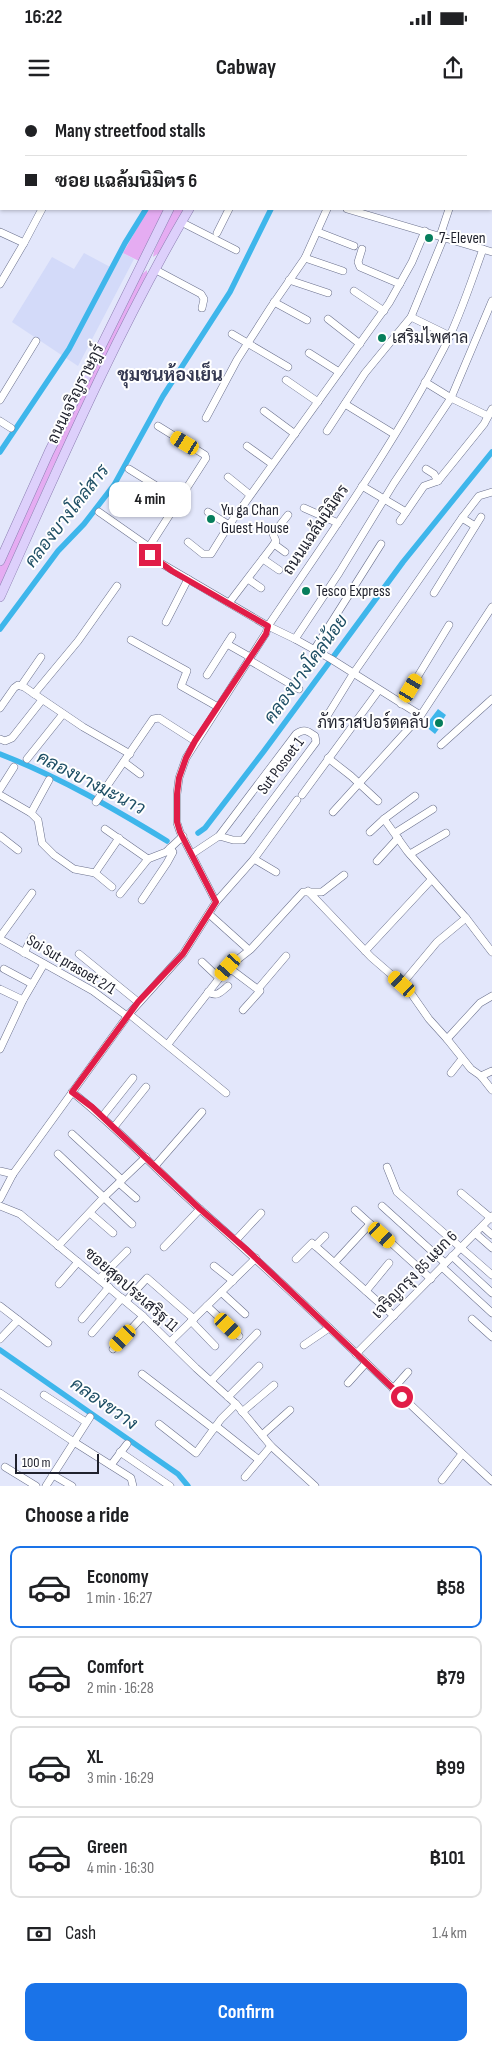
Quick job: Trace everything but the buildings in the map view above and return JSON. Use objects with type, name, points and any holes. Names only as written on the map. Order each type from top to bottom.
[{"type":"main road","name":"ถนนเจริญราษฎร์","points":[[0,561],[49,452],[168,210]]},
{"type":"main road","name":"ถนนเจริญราษฎร์","points":[[0,597],[66,449],[154,273],[188,210]]},
{"type":"main road","points":[[148,251],[152,260],[159,261],[163,257]]},
{"type":"main road","points":[[138,271],[150,270],[154,273]]},
{"type":"street","points":[[0,284],[41,210]]},
{"type":"street","points":[[217,233],[228,210]]},
{"type":"street","points":[[206,418],[248,343],[305,258],[327,210]]},
{"type":"street","points":[[351,210],[492,252]]},
{"type":"street","points":[[382,218],[385,210]]},
{"type":"street","points":[[327,431],[365,372],[411,318],[442,237],[449,210]]},
{"type":"street","points":[[181,222],[236,250]]},
{"type":"street","points":[[188,542],[203,554],[211,554],[228,525],[250,494],[384,311],[412,262],[425,231]]},
{"type":"street","points":[[0,232],[24,243]]},
{"type":"street","points":[[318,232],[354,246]]},
{"type":"street","points":[[362,249],[358,262],[360,267],[400,284]]},
{"type":"street","name":"ถนนแฉล้มนิมิตร","points":[[183,836],[177,822],[177,794],[179,778],[186,758],[195,741],[266,634],[268,626],[362,486],[425,382],[450,336],[483,249]]},
{"type":"street","points":[[305,258],[343,271]]},
{"type":"street","points":[[154,273],[201,294],[204,299],[202,308]]},
{"type":"street","points":[[290,280],[328,293]]},
{"type":"street","points":[[354,291],[384,311]]},
{"type":"street","points":[[295,639],[451,398],[492,301]]},
{"type":"street","points":[[274,302],[307,320]]},
{"type":"street","points":[[328,318],[360,344]]},
{"type":"street","points":[[411,318],[450,336]]},
{"type":"street","points":[[232,334],[288,367]]},
{"type":"street","points":[[0,400],[36,341]]},
{"type":"street","points":[[309,353],[339,372]]},
{"type":"street","points":[[286,380],[318,402]]},
{"type":"street","points":[[425,382],[451,398],[488,416]]},
{"type":"street","points":[[344,404],[394,434]]},
{"type":"street","points":[[400,521],[424,486],[438,481],[492,409]]},
{"type":"street","points":[[264,412],[294,434]]},
{"type":"street","points":[[0,421],[11,428]]},
{"type":"street","points":[[158,426],[205,455],[206,458],[149,547],[152,558],[268,626],[329,658],[420,716]]},
{"type":"street","points":[[247,446],[272,464]]},
{"type":"street","points":[[426,469],[434,474],[438,481]]},
{"type":"street","points":[[129,470],[179,500]]},
{"type":"street","points":[[228,477],[250,494]]},
{"type":"street","points":[[362,486],[406,512]]},
{"type":"street","points":[[324,721],[353,674],[478,496],[492,492]]},
{"type":"street","points":[[304,508],[338,523]]},
{"type":"street","points":[[100,512],[149,547]]},
{"type":"street","points":[[208,512],[228,525]]},
{"type":"street","points":[[229,603],[274,544],[276,541],[273,534],[288,515]]},
{"type":"street","points":[[434,593],[481,517]]},
{"type":"street","points":[[462,518],[475,526]]},
{"type":"street","points":[[274,544],[285,552]]},
{"type":"street","points":[[314,650],[381,544]]},
{"type":"street","points":[[263,559],[279,570]]},
{"type":"street","points":[[166,622],[188,579]]},
{"type":"street","points":[[248,579],[261,588]]},
{"type":"street","points":[[34,694],[78,641],[117,586]]},
{"type":"street","points":[[333,812],[420,716],[492,607]]},
{"type":"street","points":[[401,704],[449,625]]},
{"type":"street","points":[[207,675],[232,636]]},
{"type":"street","points":[[131,640],[187,671],[181,686],[218,707]]},
{"type":"street","points":[[227,644],[300,689]]},
{"type":"street","points":[[0,708],[14,688],[21,686],[41,657]]},
{"type":"street","points":[[21,686],[105,742],[130,754]]},
{"type":"street","points":[[0,1199],[13,1174],[128,1015],[183,954],[216,902],[254,859],[379,690]]},
{"type":"street","points":[[441,744],[492,699]]},
{"type":"street","points":[[0,739],[5,741],[12,738],[42,700]]},
{"type":"street","points":[[27,759],[63,714]]},
{"type":"street","points":[[98,799],[153,719],[156,718],[195,741]]},
{"type":"street","name":"Sut Posoet 1","points":[[192,854],[219,836],[296,734],[306,730],[315,736],[316,742],[243,840],[233,840],[219,836]]},
{"type":"street","points":[[328,758],[360,783],[378,801]]},
{"type":"street","points":[[124,762],[140,774]]},
{"type":"street","points":[[0,789],[14,766]]},
{"type":"street","points":[[31,813],[49,780]]},
{"type":"street","points":[[0,794],[31,813],[38,820],[42,843],[48,851],[74,869],[95,873],[112,886]]},
{"type":"street","points":[[370,832],[415,796]]},
{"type":"street","points":[[377,861],[397,835],[433,809]]},
{"type":"street","points":[[384,819],[431,880],[466,918],[492,952]]},
{"type":"street","points":[[105,828],[148,859]]},
{"type":"street","points":[[410,854],[446,833]]},
{"type":"street","points":[[0,836],[18,850]]},
{"type":"street","points":[[120,894],[148,859],[170,848],[183,836],[216,902]]},
{"type":"street","points":[[95,873],[119,838]]},
{"type":"street","points":[[142,900],[168,863],[173,852],[170,848]]},
{"type":"street","points":[[254,859],[276,872]]},
{"type":"street","points":[[168,1044],[228,967],[249,950],[303,892],[322,892],[344,875]]},
{"type":"street","points":[[365,951],[431,880]]},
{"type":"street","points":[[308,891],[365,951],[402,984],[429,1019],[448,1038],[462,1059],[481,1076],[492,1090]]},
{"type":"street","points":[[0,938],[32,893]]},
{"type":"street","points":[[209,914],[249,950]]},
{"type":"street","points":[[402,984],[437,942],[466,918]]},
{"type":"street","points":[[24,952],[32,937]]},
{"type":"street","name":"Soi Sut prasoet 2/1","points":[[0,938],[93,991],[128,1015],[168,1044],[226,1093]]},
{"type":"street","points":[[79,954],[138,1002]]},
{"type":"street","points":[[243,1010],[286,956]]},
{"type":"street","points":[[202,962],[219,978]]},
{"type":"street","points":[[0,1049],[23,1000],[44,964]]},
{"type":"street","points":[[228,967],[258,989]]},
{"type":"street","points":[[4,969],[32,984]]},
{"type":"street","points":[[208,992],[218,995],[228,986]]},
{"type":"street","points":[[0,989],[23,1000]]},
{"type":"street","points":[[448,1038],[480,1003],[492,996]]},
{"type":"street","points":[[451,1073],[462,1059]]},
{"type":"street","points":[[481,1076],[492,1071]]},
{"type":"street","points":[[102,1117],[133,1078]]},
{"type":"street","points":[[114,1127],[146,1087]]},
{"type":"street","points":[[72,1092],[114,1127],[200,1209],[256,1258],[492,1481]]},
{"type":"street","points":[[155,1166],[202,1112]]},
{"type":"street","points":[[72,1134],[136,1198]]},
{"type":"street","points":[[58,1154],[105,1196],[132,1224]]},
{"type":"street","points":[[58,1246],[105,1196],[146,1157]]},
{"type":"street","points":[[387,1167],[397,1192],[492,1275]]},
{"type":"street","points":[[0,1171],[13,1174]]},
{"type":"street","points":[[461,1194],[491,1218]]},
{"type":"street","name":"ซอยสุดประเสริฐ 11","points":[[0,1206],[20,1214],[143,1316],[236,1404],[271,1446],[315,1486]]},
{"type":"street","points":[[382,1206],[492,1313]]},
{"type":"street","points":[[164,1247],[200,1209]]},
{"type":"street","points":[[354,1210],[431,1279]]},
{"type":"street","points":[[90,1212],[113,1233]]},
{"type":"street","points":[[236,1240],[261,1213]]},
{"type":"street","name":"เจริญกรุง 85 แยก 6","points":[[356,1354],[491,1218]]},
{"type":"street","points":[[334,1262],[370,1224]]},
{"type":"street","points":[[483,1227],[492,1234]]},
{"type":"street","points":[[476,1234],[492,1248]]},
{"type":"street","points":[[316,1246],[325,1236]]},
{"type":"street","points":[[296,1259],[310,1243],[316,1246],[394,1316]]},
{"type":"street","points":[[99,1280],[127,1252]]},
{"type":"street","points":[[452,1256],[492,1293]]},
{"type":"street","points":[[170,1342],[256,1258]]},
{"type":"street","points":[[59,1284],[78,1262]]},
{"type":"street","points":[[366,1291],[390,1263]]},
{"type":"street","points":[[214,1266],[233,1281]]},
{"type":"street","points":[[92,1333],[146,1278],[192,1320],[215,1346]]},
{"type":"street","points":[[82,1319],[109,1287]]},
{"type":"street","points":[[221,1292],[245,1314]]},
{"type":"street","points":[[209,1304],[239,1336]]},
{"type":"street","points":[[0,1306],[48,1342]]},
{"type":"street","points":[[113,1349],[143,1316]]},
{"type":"street","points":[[472,1318],[492,1337]]},
{"type":"street","points":[[2,1335],[18,1320]]},
{"type":"street","points":[[304,1345],[329,1328]]},
{"type":"street","points":[[210,1381],[257,1333]]},
{"type":"street","points":[[348,1382],[366,1363]]},
{"type":"street","points":[[228,1397],[259,1366]]},
{"type":"street","points":[[393,1389],[408,1372]]},
{"type":"street","points":[[142,1374],[259,1460]]},
{"type":"street","points":[[242,1412],[274,1385]]},
{"type":"street","points":[[0,1393],[131,1478],[134,1486]]},
{"type":"street","points":[[44,1395],[88,1420],[46,1486]]},
{"type":"street","points":[[159,1424],[196,1453],[221,1419],[236,1404]]},
{"type":"street","points":[[262,1435],[290,1410]]},
{"type":"street","points":[[111,1465],[127,1444]]},
{"type":"street","points":[[246,1477],[271,1446]]},
{"type":"street","points":[[120,1452],[170,1486]]},
{"type":"street","points":[[442,1480],[462,1454]]},
{"type":"street","points":[[4,1466],[36,1486]]},
{"type":"street","points":[[53,1475],[72,1486]]},
{"type":"shaded area","points":[[147,210],[164,210],[139,261],[123,253]]},
{"type":"shaded area","points":[[173,210],[185,210],[159,253],[153,257]]},
{"type":"shaded area","points":[[84,253],[114,269],[123,253],[134,259],[78,366],[12,322],[52,257],[74,269]]},
{"type":"shaded area","points":[[147,270],[147,278],[53,467],[0,586],[0,566],[24,512],[141,275]]},
{"type":"water","points":[[438,709],[446,715],[442,721],[444,722],[435,734],[425,726]]},
{"type":"waterway","points":[[0,452],[69,349],[125,243],[145,210]]},
{"type":"waterway","name":"คลองบางโคล่สาร","points":[[0,629],[58,551],[84,524],[114,485],[163,396],[230,292],[271,210]]},
{"type":"waterway","name":"คลองบางโคล่น้อย","points":[[198,833],[205,828],[264,751],[403,562],[492,452]]},
{"type":"waterway","name":"คลองบางมะนาว","points":[[0,754],[85,794],[167,841]]},
{"type":"waterway","name":"คลองขวาง","points":[[0,1350],[178,1474],[188,1486]]},
{"type":"place","name":"7-Eleven","points":[[429,238]]},
{"type":"place","name":"เสริมไพศาล","points":[[382,338]]},
{"type":"place","name":"Yu ga Chan Guest House","points":[[211,519]]},
{"type":"place","name":"Tesco Express","points":[[306,591]]},
{"type":"place","name":"ภัทราสปอร์ตคลับ","points":[[439,723]]},
{"type":"district","name":"ชุมชนห้องเย็น","points":[[170,375]]},
{"type":"route","points":[[150,555],[172,571],[205,588],[268,626],[266,634],[195,741],[186,758],[179,778],[177,794],[178,827],[216,902],[183,954],[138,1002],[72,1092],[92,1107],[200,1209],[246,1249],[402,1397]]}]
